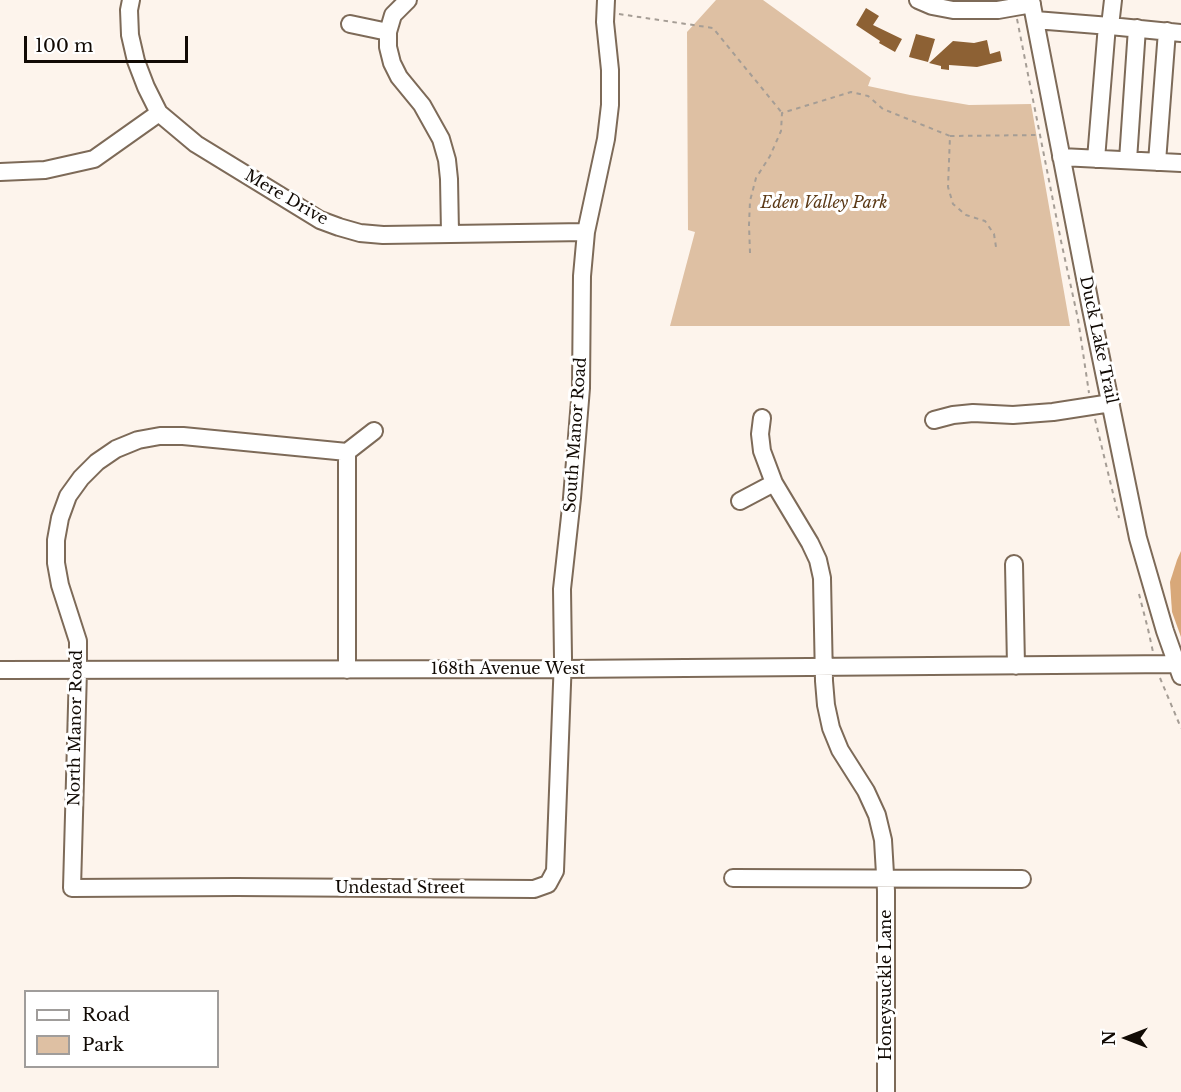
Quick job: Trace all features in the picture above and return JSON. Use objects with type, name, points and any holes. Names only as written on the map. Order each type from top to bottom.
[{"type":"street","name":"Mere Drive","points":[[131,0],[130,35],[136,61],[159,113],[196,144],[320,220],[360,233],[383,235],[586,232]]},
{"type":"street","points":[[408,0],[393,15],[388,32],[388,47],[399,77],[422,105],[441,139],[449,179],[450,234]]},
{"type":"street","points":[[918,0],[932,6],[953,10],[1033,8],[1109,26],[1174,32],[1157,162]]},
{"type":"street","points":[[1096,159],[1113,0]]},
{"type":"street","name":"South Manor Road","points":[[555,871],[563,669],[562,589],[581,388],[582,276],[586,232],[606,139],[610,105],[605,6]]},
{"type":"street","name":"Duck Lake Trail","points":[[1033,8],[1138,538],[1178,670]]},
{"type":"street","points":[[350,24],[388,32]]},
{"type":"street","points":[[1128,160],[1137,28]]},
{"type":"street","points":[[0,172],[45,170],[94,159],[159,113]]},
{"type":"street","points":[[1061,157],[1181,163]]},
{"type":"street","points":[[934,420],[973,413],[1013,415],[1053,412],[1111,403]]},
{"type":"street","name":"Honeysuckle Lane","points":[[762,418],[760,434],[762,451],[774,483],[818,560],[822,587],[823,667],[826,705],[831,728],[840,750],[866,791],[877,815],[883,840],[886,879],[886,1092]]},
{"type":"street","points":[[347,670],[347,452],[374,431]]},
{"type":"street","name":"North Manor Road","points":[[236,887],[72,888],[78,640],[56,563],[56,540],[60,518],[68,496],[97,462],[116,449],[138,440],[160,436],[183,436],[347,452]]},
{"type":"street","points":[[740,501],[774,483]]},
{"type":"street","points":[[1014,564],[1016,666]]},
{"type":"street","name":"168th Avenue West","points":[[0,670],[1016,666],[1178,670]]},
{"type":"street","name":"Undestad Street","points":[[236,887],[534,889],[548,884],[555,871]]},
{"type":"street","points":[[733,878],[1022,879]]},
{"type":"path","points":[[605,6],[713,28],[782,113],[781,131],[770,156],[756,178],[750,201],[750,253]]},
{"type":"path","points":[[782,113],[851,92],[868,96],[883,109],[950,136],[1041,135]]},
{"type":"path","points":[[950,136],[948,187],[953,204],[966,215],[985,221],[994,234],[996,247]]},
{"type":"green space","name":"Eden Valley Park","points":[[716,0],[763,0],[871,78],[868,86],[969,105],[1031,104],[1070,326],[670,326],[695,232],[688,230],[687,32]]},
{"type":"shaded area","points":[[1181,551],[1181,637],[1172,612],[1170,582]]},
{"type":"building","points":[[866,8],[879,16],[873,25],[902,39],[895,52],[856,25]]},
{"type":"building","points":[[916,34],[935,39],[928,62],[909,57]]},
{"type":"building","points":[[987,40],[990,54],[1000,51],[1002,61],[977,67],[949,65],[949,70],[929,63],[953,41],[974,43]]}]
